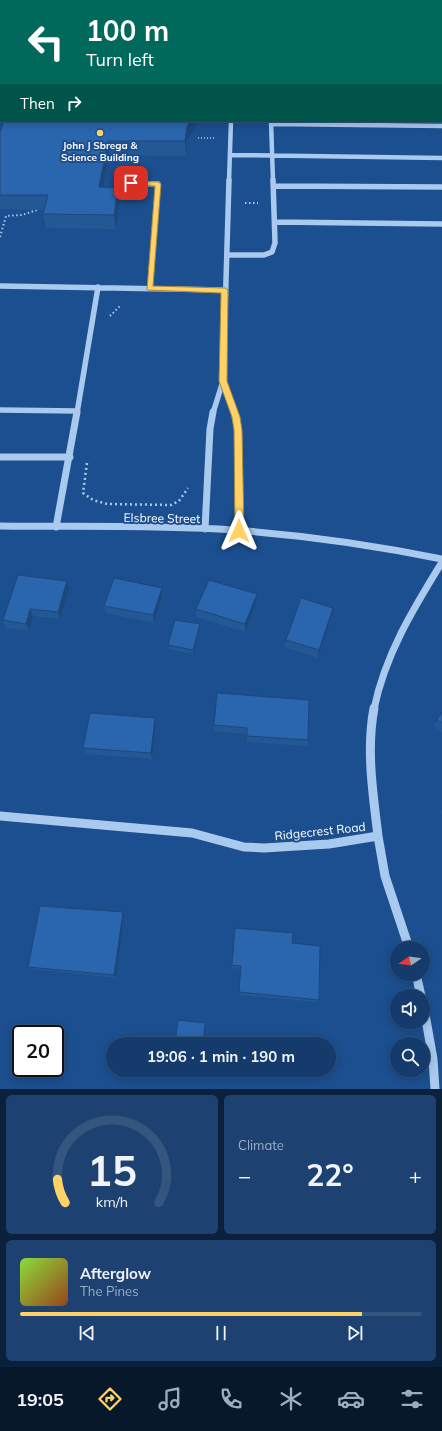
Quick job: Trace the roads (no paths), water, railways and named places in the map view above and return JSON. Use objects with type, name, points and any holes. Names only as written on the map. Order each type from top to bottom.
[{"type":"street","points":[[205,530],[210,429],[212,415],[223,381],[231,122]]},
{"type":"street","points":[[227,255],[264,255],[272,252],[275,243],[275,222],[271,123],[442,126]]},
{"type":"street","points":[[230,155],[442,158]]},
{"type":"street","points":[[118,183],[158,184],[150,288]]},
{"type":"street","points":[[274,186],[442,187]]},
{"type":"street","points":[[275,222],[442,224]]},
{"type":"street","points":[[0,286],[225,290]]},
{"type":"street","points":[[56,527],[70,457],[98,287]]},
{"type":"street","points":[[223,381],[236,417],[238,430],[239,531]]},
{"type":"street","points":[[0,410],[77,411]]},
{"type":"street","points":[[0,456],[70,457]]},
{"type":"street","name":"Elsbree Street","points":[[0,526],[239,531],[349,543],[442,558]]},
{"type":"street","name":"Ridgecrest Road","points":[[0,816],[192,833],[244,847],[264,848],[323,844],[378,836],[371,757],[371,735],[376,698],[392,650],[442,562]]},
{"type":"street","points":[[378,836],[385,876],[407,941]]},
{"type":"street","points":[[428,1029],[433,1059],[435,1089]]},
{"type":"place","name":"John J Sbrega & Science Building","points":[[100,133]]}]
